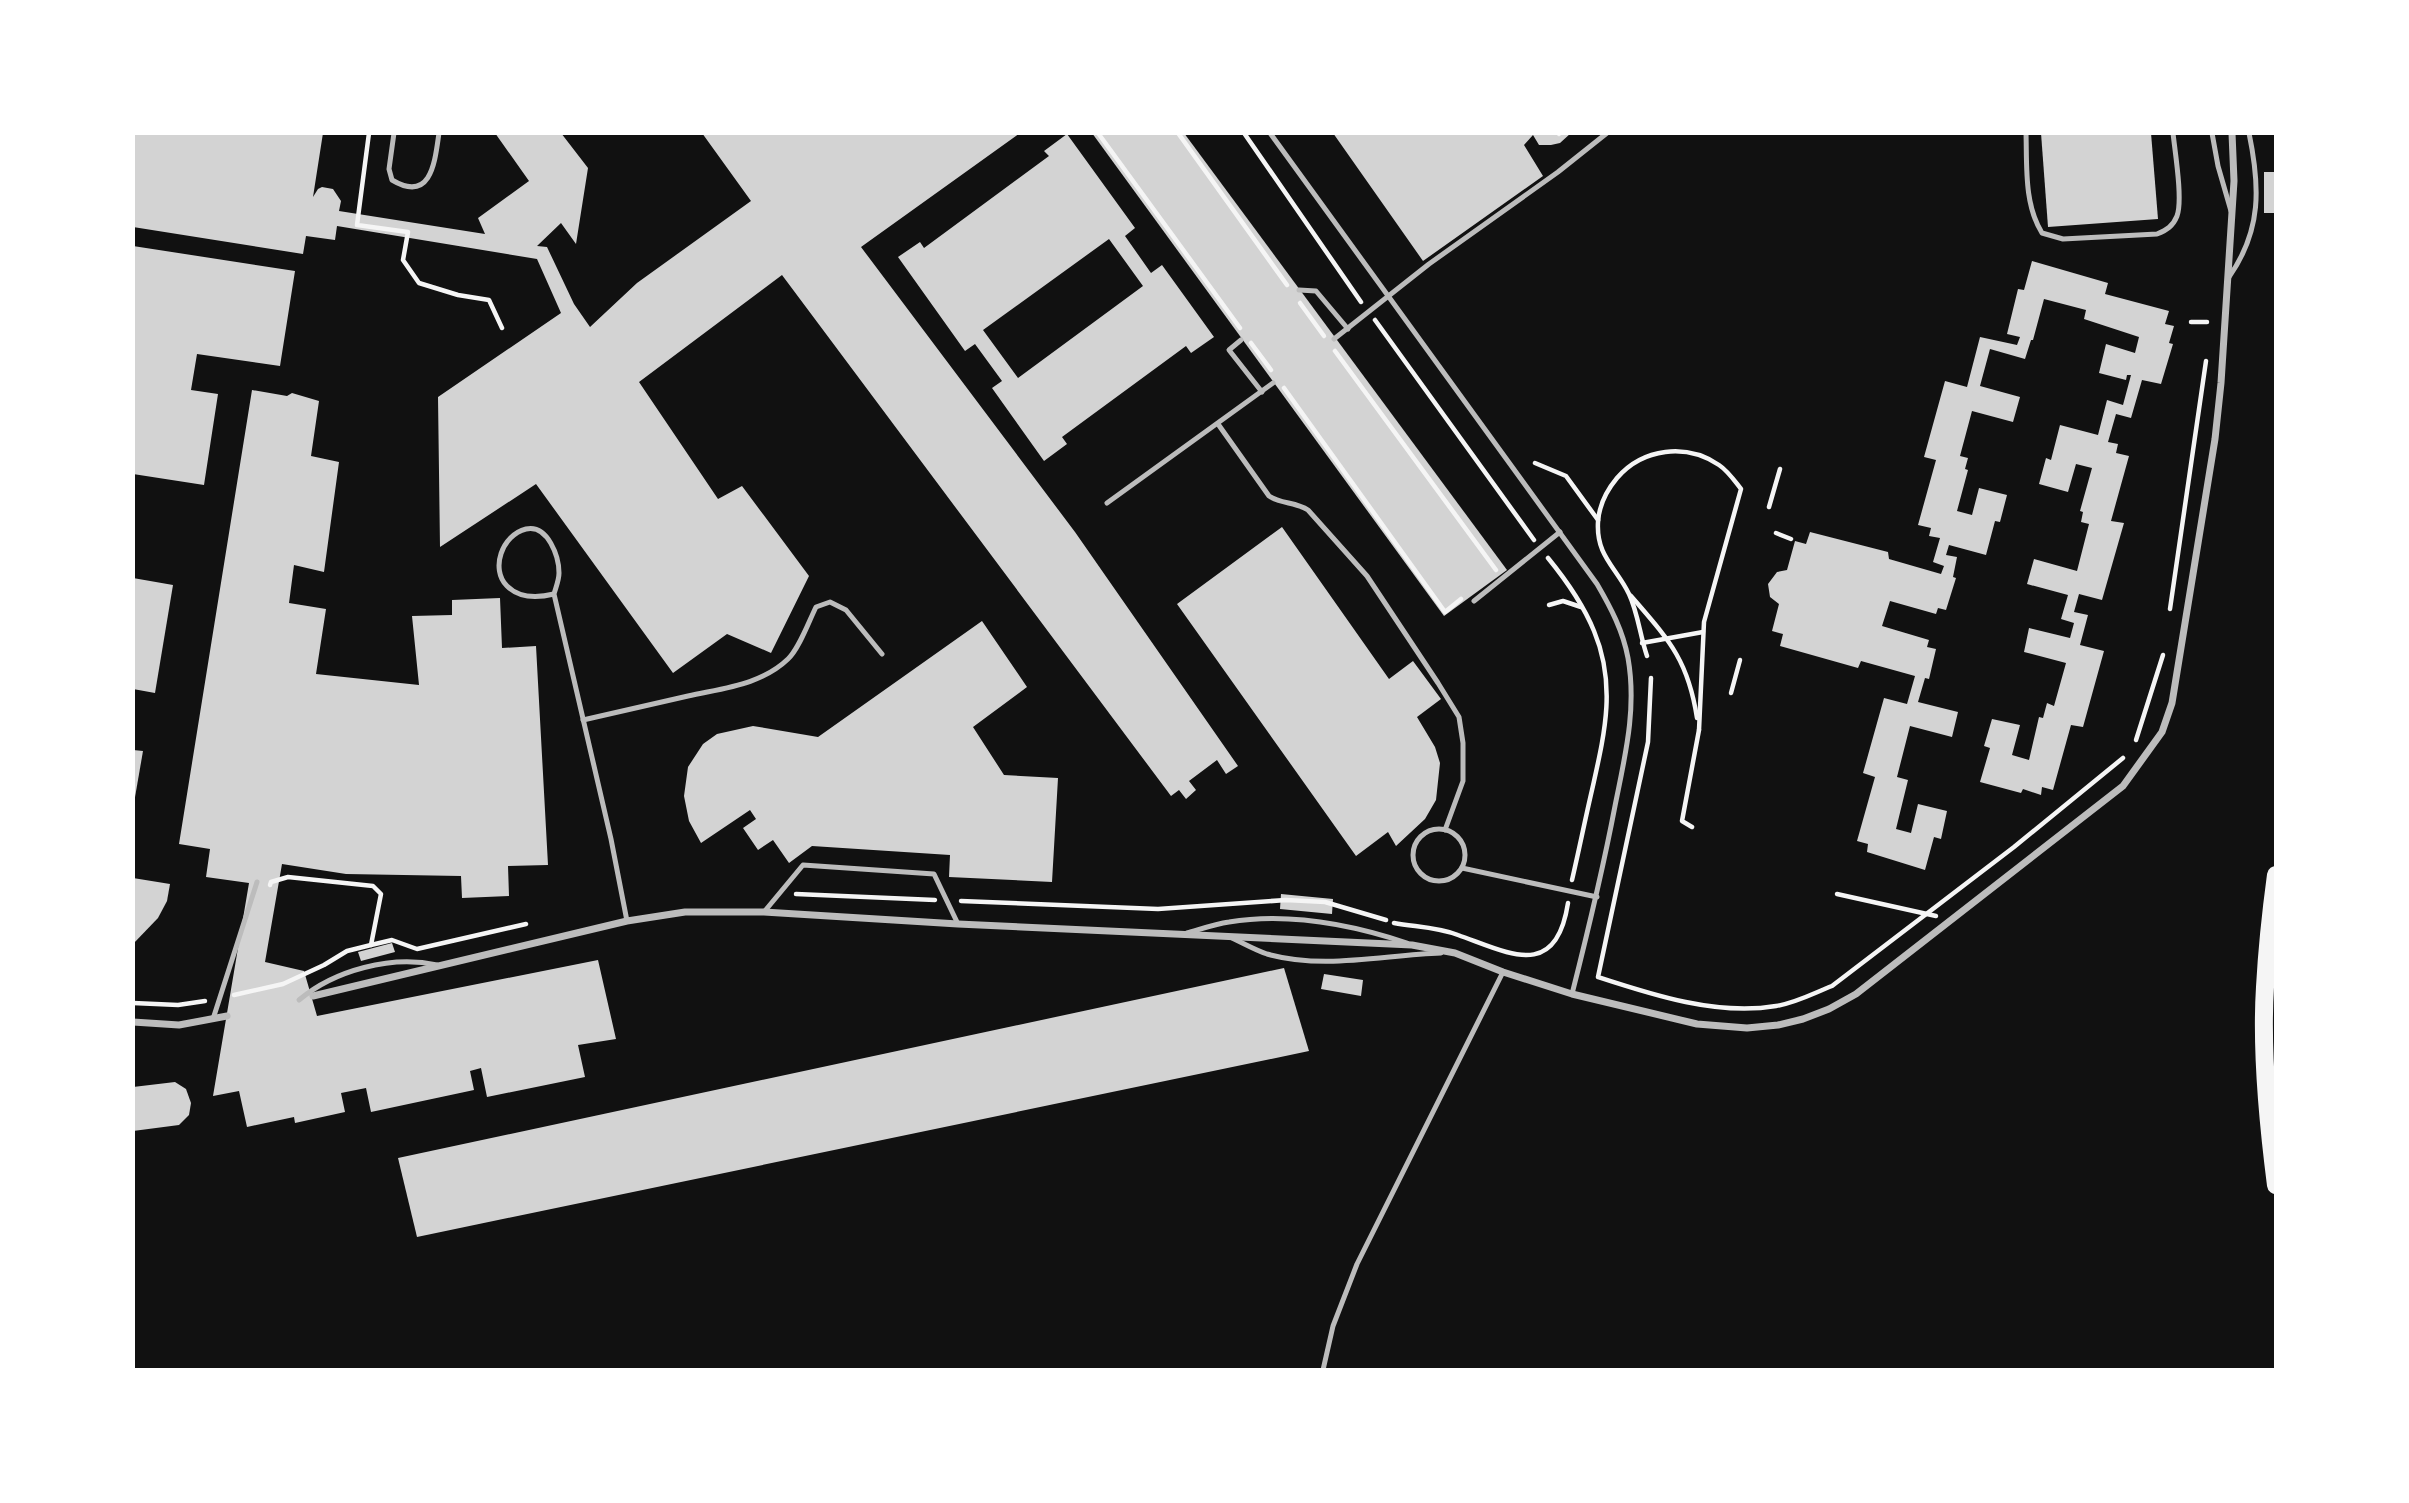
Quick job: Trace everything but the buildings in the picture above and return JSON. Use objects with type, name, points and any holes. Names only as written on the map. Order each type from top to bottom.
[{"type":"highway","points":[[2276,875],[2264,989],[2266,1063],[2276,1185]]},
{"type":"street","points":[[313,996],[627,921],[685,912],[764,912],[958,924],[1412,944],[1453,952],[1503,972],[1572,994],[1697,1024],[1747,1028],[1778,1026],[1829,1009],[1856,994],[2123,786],[2162,732],[2172,703],[2215,439],[2234,181],[2232,133]]},
{"type":"street","points":[[133,1022],[179,1026],[227,1016]]},
{"type":"lane","points":[[394,133],[388,169],[392,180],[401,185],[416,186],[428,180],[434,168],[439,133]]},
{"type":"lane","points":[[1270,133],[1597,584],[1614,612],[1628,658],[1632,715],[1597,897],[1572,994]]},
{"type":"lane","points":[[1334,339],[1429,264],[1558,172],[1607,133]]},
{"type":"lane","points":[[2026,133],[2029,199],[2034,221],[2042,233],[2063,239],[2157,234],[2169,229],[2178,215],[2179,200],[2173,133]]},
{"type":"lane","points":[[2212,133],[2231,214]]},
{"type":"lane","points":[[2227,280],[2240,262],[2248,243],[2255,212],[2257,172],[2249,133]]},
{"type":"lane","points":[[1299,290],[1316,292],[1348,329]]},
{"type":"lane","points":[[1241,340],[1229,350],[1262,391]]},
{"type":"lane","points":[[1107,503],[1273,383]]},
{"type":"lane","points":[[1218,424],[1269,496],[1308,510],[1367,576],[1459,717],[1463,743],[1463,781],[1445,830]]},
{"type":"lane","points":[[554,594],[540,598],[522,595],[510,589],[500,578],[500,556],[506,545],[525,530],[533,529],[543,534],[552,544],[557,556],[559,573],[554,594],[611,839],[627,921]]},
{"type":"lane","points":[[1474,601],[1560,533]]},
{"type":"lane","points":[[583,720],[694,694],[718,691],[744,684],[772,671],[790,658],[816,607],[830,602],[846,610],[882,654]]},
{"type":"lane","points":[[1439,828],[1452,832],[1462,841],[1465,855],[1462,868],[1452,877],[1439,881],[1426,877],[1416,868],[1413,855],[1416,841],[1426,832],[1439,828]]},
{"type":"lane","points":[[764,912],[803,865],[934,874],[958,924]]},
{"type":"lane","points":[[1462,868],[1597,897]]},
{"type":"lane","points":[[213,1019],[257,882]]},
{"type":"lane","points":[[1184,934],[1228,922],[1265,918],[1336,923],[1412,944]]},
{"type":"lane","points":[[1229,936],[1264,953],[1297,960],[1337,962],[1453,952]]},
{"type":"lane","points":[[299,1000],[317,985],[382,964],[413,961],[443,966]]},
{"type":"lane","points":[[1323,1370],[1333,1326],[1357,1264],[1503,972]]},
{"type":"path","points":[[369,133],[358,225],[408,232],[403,260],[419,283],[458,295],[489,300],[502,328]]},
{"type":"path","points":[[1098,133],[1446,612],[1466,596]]},
{"type":"path","points":[[1178,133],[1497,572],[1487,580]]},
{"type":"path","points":[[790,893],[1158,909],[1258,900],[1325,902],[1393,923],[1426,926],[1497,951],[1535,955],[1559,938],[1608,712],[1606,679],[1598,645],[1582,607],[1565,580],[1309,230],[1244,133]]},
{"type":"path","points":[[2191,322],[2207,322]]},
{"type":"path","points":[[2170,615],[2207,356]]},
{"type":"path","points":[[1692,827],[1682,821],[1699,730],[1703,632],[1709,597],[1741,489],[1720,466],[1705,458],[1685,451],[1657,453],[1628,466],[1608,490],[1598,521],[1601,551],[1629,594],[1677,652],[1693,691],[1699,730]]},
{"type":"path","points":[[1535,463],[1566,476],[1598,521]]},
{"type":"path","points":[[1769,507],[1780,469]]},
{"type":"path","points":[[1776,533],[1791,539]]},
{"type":"path","points":[[1629,594],[1647,656]]},
{"type":"path","points":[[1549,605],[1563,601],[1582,607]]},
{"type":"path","points":[[1642,643],[1703,632]]},
{"type":"path","points":[[2133,749],[2165,649]]},
{"type":"path","points":[[1731,693],[1740,660]]},
{"type":"path","points":[[1651,678],[1647,743],[1598,976],[1714,1007],[1777,1006],[1832,986],[2014,848],[2124,757]]},
{"type":"path","points":[[267,894],[271,882],[288,877],[373,886],[381,894],[371,945]]},
{"type":"path","points":[[1837,894],[1926,913],[1950,922]]},
{"type":"path","points":[[234,996],[238,983]]},
{"type":"path","points":[[133,1003],[178,1005],[219,999]]}]
